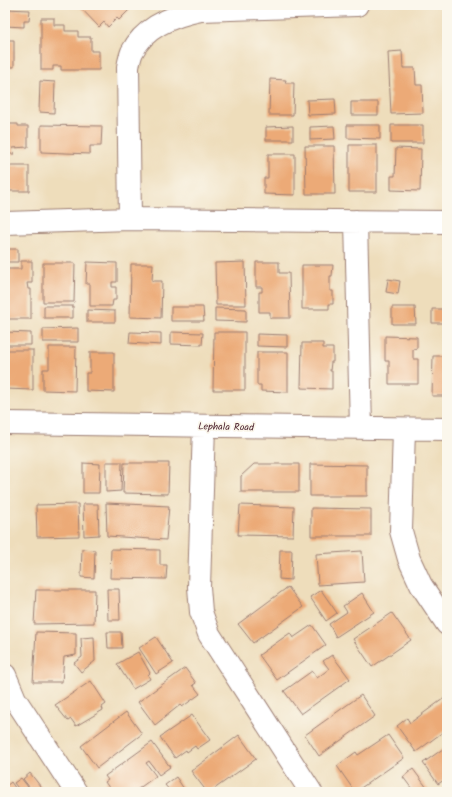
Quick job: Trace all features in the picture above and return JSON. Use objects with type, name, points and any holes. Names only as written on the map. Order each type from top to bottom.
[{"type":"street","points":[[130,219],[128,67],[133,52],[143,37],[161,23],[184,14],[201,10],[357,5]]},
{"type":"street","points":[[5,223],[130,219],[447,222]]},
{"type":"street","points":[[356,221],[361,428]]},
{"type":"street","name":"Lephala Road","points":[[5,423],[447,429]]},
{"type":"street","points":[[204,426],[200,587],[201,612],[209,634],[311,792]]},
{"type":"street","points":[[404,429],[401,530],[409,559],[421,585],[447,624]]},
{"type":"street","points":[[5,675],[15,699],[76,792]]},
{"type":"building","points":[[78,5],[127,5],[130,9],[119,20],[117,18],[108,27],[104,22],[99,27]]},
{"type":"building","points":[[5,9],[30,10],[29,21],[24,21],[24,27],[5,26]]},
{"type":"building","points":[[41,18],[54,18],[54,25],[65,25],[65,31],[78,31],[78,37],[91,37],[91,51],[99,51],[99,70],[61,70],[61,66],[53,66],[53,70],[41,70]]},
{"type":"building","points":[[5,40],[14,40],[14,67],[5,67]]},
{"type":"building","points":[[402,51],[403,68],[415,68],[416,85],[422,85],[423,113],[391,114],[388,52]]},
{"type":"building","points":[[270,79],[286,80],[285,83],[294,83],[293,115],[269,115]]},
{"type":"building","points":[[40,81],[55,82],[54,113],[39,112]]},
{"type":"building","points":[[335,99],[336,114],[308,115],[307,100]]},
{"type":"building","points":[[351,102],[378,102],[378,115],[351,115]]},
{"type":"building","points":[[5,124],[28,126],[28,147],[13,148],[14,154],[5,154]]},
{"type":"building","points":[[41,125],[102,126],[101,146],[90,146],[90,154],[41,152]]},
{"type":"building","points":[[347,125],[380,125],[380,139],[347,138]]},
{"type":"building","points":[[391,125],[423,125],[423,143],[391,143]]},
{"type":"building","points":[[293,126],[293,140],[266,140],[266,127]]},
{"type":"building","points":[[334,126],[335,139],[310,140],[310,127]]},
{"type":"building","points":[[349,145],[377,145],[377,192],[349,192]]},
{"type":"building","points":[[305,146],[334,146],[335,194],[306,194]]},
{"type":"building","points":[[396,148],[421,149],[420,191],[391,190],[391,176],[395,176]]},
{"type":"building","points":[[268,154],[295,154],[295,195],[264,194],[264,178],[268,178]]},
{"type":"building","points":[[5,166],[29,166],[29,191],[5,191]]},
{"type":"building","points":[[5,249],[18,249],[18,262],[5,262]]},
{"type":"building","points":[[21,261],[32,261],[32,283],[27,283],[28,289],[31,289],[31,319],[5,319],[5,269],[21,269]]},
{"type":"building","points":[[87,262],[117,263],[117,282],[112,282],[112,287],[116,287],[116,300],[113,300],[112,306],[90,306],[90,284],[86,284]]},
{"type":"building","points":[[245,262],[246,305],[216,305],[215,263]]},
{"type":"building","points":[[256,262],[279,262],[279,273],[289,273],[290,318],[270,318],[270,312],[259,312],[259,292],[262,292],[262,287],[256,287]]},
{"type":"building","points":[[43,263],[75,263],[74,302],[43,302]]},
{"type":"building","points":[[131,264],[153,264],[152,281],[162,281],[161,318],[130,317]]},
{"type":"building","points":[[302,265],[333,265],[332,276],[330,276],[330,291],[333,291],[333,304],[329,304],[329,309],[302,309]]},
{"type":"building","points":[[388,279],[400,281],[398,294],[386,292]]},
{"type":"building","points":[[44,306],[73,306],[73,318],[44,318]]},
{"type":"building","points":[[171,307],[203,307],[204,321],[171,321]]},
{"type":"building","points":[[392,307],[415,307],[416,324],[392,324]]},
{"type":"building","points":[[215,308],[246,309],[246,322],[215,321]]},
{"type":"building","points":[[432,309],[447,309],[447,323],[432,323]]},
{"type":"building","points":[[87,310],[115,311],[115,322],[87,322]]},
{"type":"building","points":[[78,328],[78,342],[43,342],[43,329]]},
{"type":"building","points":[[5,332],[31,333],[31,345],[5,345]]},
{"type":"building","points":[[130,332],[161,333],[161,345],[129,343]]},
{"type":"building","points":[[171,332],[203,333],[202,345],[171,344]]},
{"type":"building","points":[[214,332],[245,332],[245,390],[213,390]]},
{"type":"building","points":[[257,334],[287,335],[287,347],[257,346]]},
{"type":"building","points":[[385,336],[417,337],[417,348],[413,349],[413,359],[418,359],[418,384],[389,384],[389,361],[385,361]]},
{"type":"building","points":[[302,343],[323,343],[323,348],[333,348],[333,362],[331,362],[330,371],[332,371],[332,389],[301,388]]},
{"type":"building","points":[[49,347],[76,347],[75,391],[43,390],[43,369],[49,369]]},
{"type":"building","points":[[5,350],[33,350],[33,390],[5,389]]},
{"type":"building","points":[[90,352],[114,352],[114,392],[86,391],[86,373],[90,373]]},
{"type":"building","points":[[257,352],[288,352],[288,392],[261,391],[261,385],[257,385]]},
{"type":"building","points":[[433,356],[447,356],[447,396],[432,396]]},
{"type":"building","points":[[106,462],[122,462],[121,491],[106,492]]},
{"type":"building","points":[[83,463],[100,464],[99,493],[83,493]]},
{"type":"building","points":[[124,463],[169,463],[168,494],[123,493]]},
{"type":"building","points":[[254,464],[299,464],[299,492],[241,492],[241,476]]},
{"type":"building","points":[[310,464],[367,465],[367,496],[310,496]]},
{"type":"building","points":[[106,503],[169,506],[166,540],[107,536]]},
{"type":"building","points":[[78,504],[79,536],[37,537],[36,505]]},
{"type":"building","points":[[83,504],[98,504],[99,535],[84,536]]},
{"type":"building","points":[[240,505],[294,507],[293,536],[238,535]]},
{"type":"building","points":[[311,508],[371,509],[371,536],[311,536]]},
{"type":"building","points":[[82,549],[95,550],[94,578],[81,577]]},
{"type":"building","points":[[111,549],[160,550],[160,565],[167,565],[166,579],[110,578]]},
{"type":"building","points":[[280,550],[292,550],[291,580],[279,579]]},
{"type":"building","points":[[362,551],[364,582],[318,585],[316,554]]},
{"type":"building","points":[[288,587],[303,607],[253,643],[238,624]]},
{"type":"building","points":[[107,589],[119,589],[120,620],[108,620]]},
{"type":"building","points":[[36,590],[95,590],[94,623],[34,624]]},
{"type":"building","points":[[321,590],[337,613],[326,621],[310,597]]},
{"type":"building","points":[[362,593],[374,612],[336,637],[329,624],[347,612],[343,606]]},
{"type":"building","points":[[392,613],[411,640],[372,667],[353,639]]},
{"type":"building","points":[[312,625],[326,645],[277,680],[259,655],[290,633],[293,638]]},
{"type":"building","points":[[36,632],[76,633],[76,655],[64,657],[62,682],[33,682]]},
{"type":"building","points":[[107,632],[121,632],[122,648],[108,648]]},
{"type":"building","points":[[94,637],[95,661],[81,672],[74,663],[82,657],[81,638]]},
{"type":"building","points":[[156,637],[173,663],[156,674],[139,648]]},
{"type":"building","points":[[138,652],[150,673],[148,675],[150,679],[133,689],[117,664]]},
{"type":"building","points":[[332,655],[350,679],[301,714],[284,691],[312,671],[317,678],[329,669],[323,661]]},
{"type":"building","points":[[185,668],[196,683],[193,685],[200,694],[182,707],[180,705],[155,725],[138,702]]},
{"type":"building","points":[[91,681],[106,704],[102,707],[103,710],[76,726],[71,719],[68,721],[55,705]]},
{"type":"building","points":[[361,695],[375,716],[319,756],[305,735]]},
{"type":"building","points":[[447,696],[447,729],[416,752],[397,726],[407,718],[410,723]]},
{"type":"building","points":[[126,712],[142,734],[97,768],[81,746]]},
{"type":"building","points":[[192,715],[210,740],[197,749],[195,746],[187,752],[186,750],[175,758],[160,737]]},
{"type":"building","points":[[239,735],[256,759],[210,792],[207,792],[191,771]]},
{"type":"building","points":[[388,735],[404,758],[355,792],[337,766],[356,752],[358,755]]},
{"type":"building","points":[[152,742],[170,767],[159,775],[149,761],[146,763],[156,776],[134,792],[112,792],[105,782],[108,780],[105,776]]},
{"type":"building","points":[[447,746],[447,778],[438,784],[423,763]]},
{"type":"building","points":[[413,769],[430,792],[408,791],[412,789],[403,777]]},
{"type":"building","points":[[30,773],[44,791],[33,792],[23,779]]},
{"type":"building","points":[[176,777],[186,792],[171,792],[165,785]]},
{"type":"building","points":[[21,778],[32,792],[21,792],[14,783]]},
{"type":"building","points":[[11,782],[18,792],[5,792],[5,787]]}]
